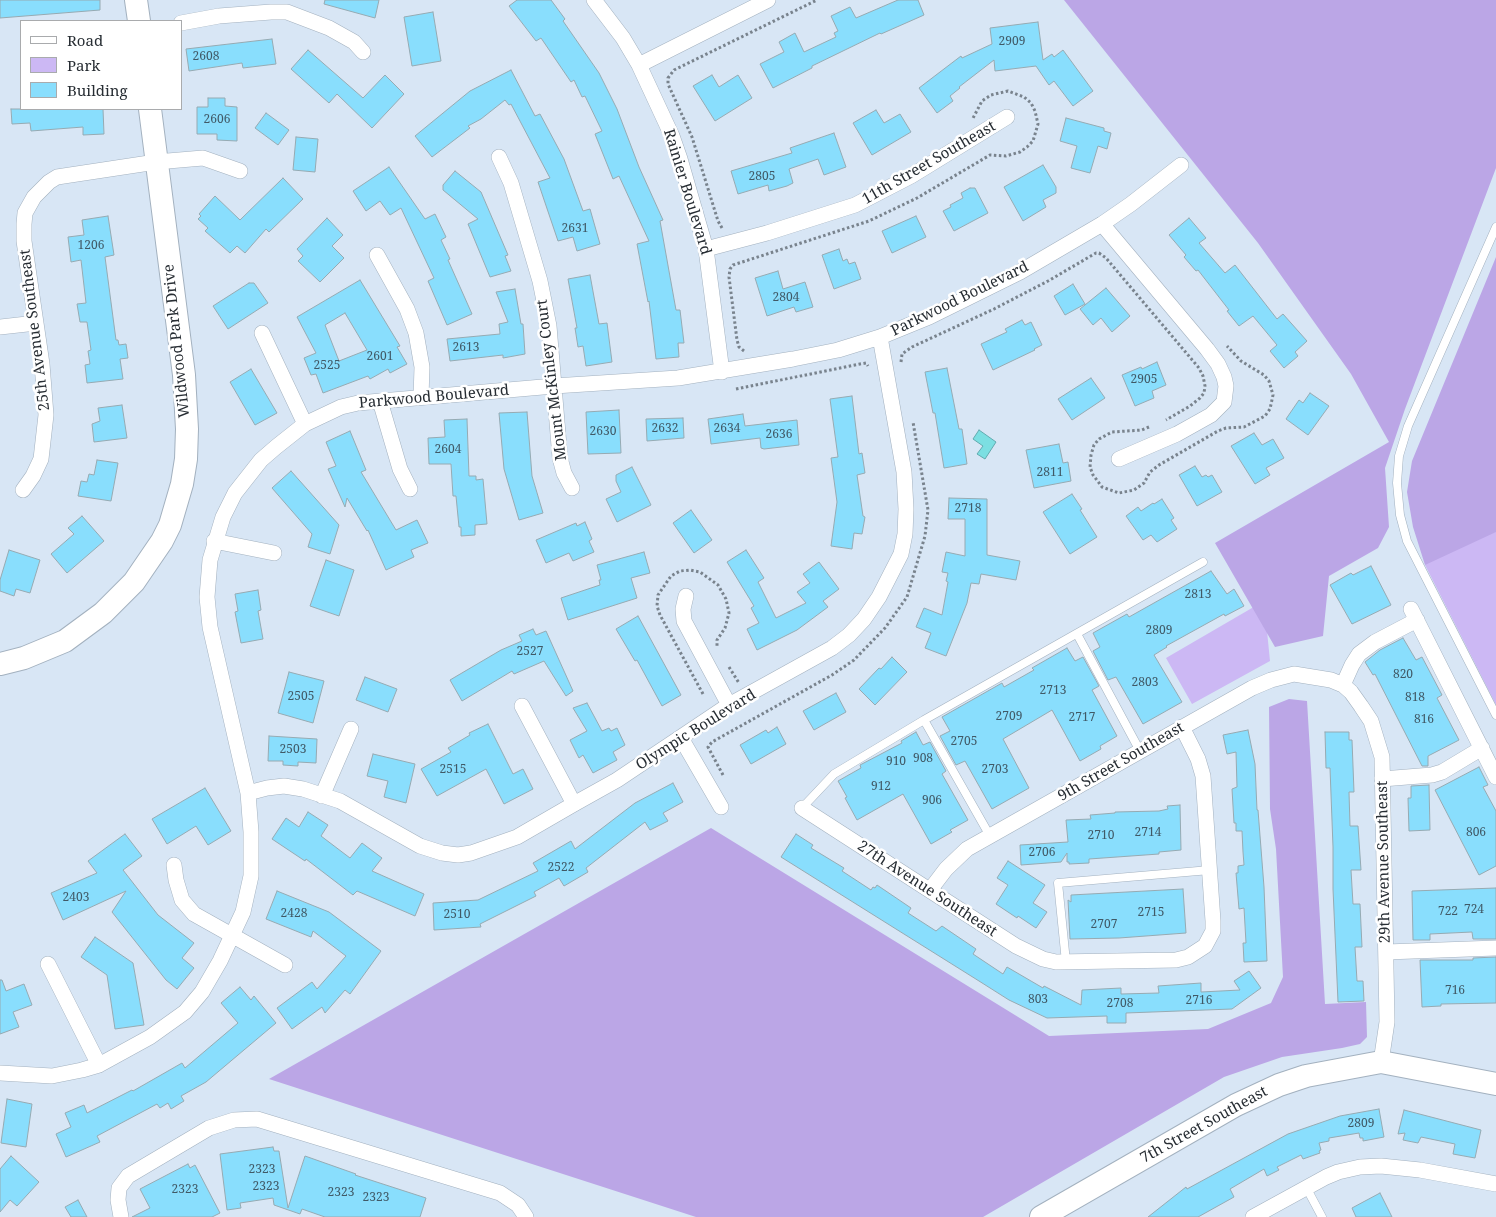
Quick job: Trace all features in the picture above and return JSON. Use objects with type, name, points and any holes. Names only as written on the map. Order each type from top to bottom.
[{"type":"street","points":[[136,0],[139,20]]},
{"type":"street","name":"Rainier Boulevard","points":[[594,0],[623,38],[639,65],[672,136],[680,159],[706,249],[722,372]]},
{"type":"street","points":[[639,65],[768,0]]},
{"type":"street","points":[[182,23],[219,16],[288,12],[329,28],[354,42],[362,52]]},
{"type":"street","name":"Wildwood Park Drive","points":[[0,664],[24,658],[65,641],[102,613],[134,582],[162,541],[176,509],[186,459],[187,429],[184,375],[150,110]]},
{"type":"street","name":"11th Street Southeast","points":[[706,249],[767,233],[855,205],[911,176],[1007,117]]},
{"type":"street","name":"Mount McKinley Court","points":[[498,157],[511,183],[540,281],[549,326],[560,458],[564,473],[572,488]]},
{"type":"street","points":[[156,162],[203,158],[240,171]]},
{"type":"street","name":"25th Avenue Southeast","points":[[22,490],[33,476],[41,458],[46,415],[24,224],[25,213],[34,197],[57,177],[156,162]]},
{"type":"street","name":"Parkwood Boulevard","points":[[0,1072],[52,1076],[100,1065],[150,1037],[185,1012],[202,992],[220,962],[243,912],[252,876],[248,793],[210,628],[206,597],[210,560],[214,541],[223,517],[235,493],[248,474],[276,447],[305,424],[340,407],[358,403],[554,386],[678,378],[722,372],[838,350],[880,337],[929,317],[1012,276],[1102,224],[1181,165]]},
{"type":"street","points":[[1102,224],[1207,348],[1218,364],[1226,386],[1224,402],[1211,415],[1176,434],[1119,459]]},
{"type":"street","points":[[377,255],[408,308],[416,333],[422,367],[421,397]]},
{"type":"street","points":[[0,326],[36,323]]},
{"type":"street","points":[[262,332],[305,424]]},
{"type":"street","name":"Olympic Boulevard","points":[[248,793],[284,786],[303,788],[340,801],[420,846],[442,853],[458,855],[472,853],[517,837],[617,780],[729,705],[832,648],[849,635],[864,619],[879,597],[901,554],[905,534],[904,472],[880,337]]},
{"type":"street","points":[[380,401],[400,469],[410,489]]},
{"type":"street","points":[[214,541],[274,553]]},
{"type":"street","points":[[686,596],[684,621],[729,705]]},
{"type":"street","points":[[1337,682],[1359,654],[1414,615],[1496,777]]},
{"type":"street","name":"9th Street Southeast","points":[[930,890],[958,857],[990,836],[1252,688],[1271,680],[1294,674],[1337,682]]},
{"type":"street","name":"29th Avenue Southeast","points":[[1337,682],[1356,699],[1370,721],[1382,757],[1388,1022],[1381,1062]]},
{"type":"street","points":[[522,706],[574,804]]},
{"type":"street","points":[[1182,727],[1198,759],[1203,776],[1210,870]]},
{"type":"street","points":[[322,796],[351,729]]},
{"type":"street","points":[[681,738],[720,807]]},
{"type":"street","points":[[1382,779],[1432,775],[1442,772],[1482,748]]},
{"type":"street","name":"27th Avenue Southeast","points":[[802,808],[1030,954],[1061,962],[1176,960],[1188,957],[1205,946],[1212,931],[1210,870]]},
{"type":"street","points":[[174,865],[182,900],[194,914],[285,965]]},
{"type":"street","points":[[1386,952],[1496,948]]},
{"type":"street","points":[[48,964],[100,1065]]},
{"type":"street","name":"7th Street Southeast","points":[[1041,1217],[1236,1105],[1279,1085],[1306,1076],[1381,1062],[1496,1084]]},
{"type":"street","points":[[120,1217],[119,1188],[128,1176],[209,1128],[234,1120],[257,1119],[500,1193],[518,1205],[526,1217]]},
{"type":"street","points":[[1253,1217],[1306,1187],[1338,1172],[1360,1167],[1381,1166],[1420,1170],[1496,1184]]},
{"type":"lane","points":[[1496,227],[1408,426],[1399,456],[1397,483],[1400,514],[1407,541],[1496,715]]},
{"type":"lane","points":[[802,808],[834,774],[924,720],[1203,562]]},
{"type":"lane","points":[[1077,634],[1140,751]]},
{"type":"lane","points":[[924,720],[990,836]]},
{"type":"lane","points":[[1061,962],[1058,883],[1210,870]]},
{"type":"lane","points":[[1306,1187],[1322,1217]]},
{"type":"path","points":[[903,371],[902,354],[912,346],[994,309],[1099,253],[1106,258],[1204,376],[1204,393],[1200,398],[1190,406],[1159,423]]},
{"type":"path","points":[[1150,426],[1142,430],[1112,432],[1099,439],[1091,455],[1090,467],[1093,475],[1102,487],[1120,493],[1134,490],[1144,483],[1150,472],[1159,465],[1218,431],[1226,428],[1244,427],[1265,416],[1272,402],[1273,395],[1269,381],[1264,374],[1233,354],[1222,342]]},
{"type":"path","points":[[736,390],[860,364],[868,365],[870,374]]},
{"type":"path","points":[[723,776],[708,747],[712,742],[832,675],[854,660],[885,628],[907,597],[926,536],[928,510],[912,416]]},
{"type":"path","points":[[707,702],[656,606],[658,595],[672,576],[680,571],[700,572],[718,585],[726,599],[729,613],[725,628],[716,640],[717,648]]},
{"type":"path","points":[[727,665],[738,682],[740,684],[744,683]]},
{"type":"green space","points":[[1496,471],[1496,705],[1425,565],[1458,527]]},
{"type":"green space","points":[[1264,601],[1270,661],[1192,704],[1166,658]]},
{"type":"shaded area","points":[[1064,0],[1496,0],[1496,168],[1405,409],[1385,468],[1389,527],[1378,548],[1329,576],[1323,636],[1275,647],[1215,543],[1389,442],[1351,374],[1258,243]]},
{"type":"shaded area","points":[[1496,257],[1496,532],[1425,565],[1413,527],[1407,492],[1412,461]]},
{"type":"shaded area","points":[[979,430],[996,442],[985,459],[977,454],[983,446],[973,439]]},
{"type":"shaded area","points":[[1289,699],[1307,701],[1325,1004],[1366,1002],[1367,1037],[1360,1044],[1282,1057],[1224,1077],[983,1217],[696,1217],[269,1079],[711,828],[1049,1036],[1208,1029],[1271,1003],[1283,977],[1276,849],[1270,809],[1269,707]]},
{"type":"building","points":[[0,0],[100,0],[100,10],[0,18]]},
{"type":"building","points":[[325,0],[379,0],[375,18],[324,4]]},
{"type":"building","points":[[517,0],[551,0],[565,19],[563,21],[599,73],[617,109],[639,167],[663,220],[660,221],[676,310],[680,310],[684,343],[678,343],[679,357],[656,359],[649,301],[637,244],[649,241],[619,176],[613,179],[595,134],[602,131],[585,96],[582,97],[574,80],[571,82],[541,38],[536,41],[509,6]]},
{"type":"building","points":[[898,0],[918,0],[924,15],[880,33],[812,66],[812,68],[773,88],[760,64],[784,52],[779,42],[795,33],[804,52],[836,37],[834,33],[838,31],[831,16],[850,7],[856,18]]},
{"type":"building","points":[[433,12],[441,61],[412,66],[404,17]]},
{"type":"building","points":[[1038,22],[1043,60],[1052,54],[1054,57],[1063,50],[1093,91],[1073,106],[1054,81],[1049,85],[1036,66],[995,71],[994,60],[959,87],[950,96],[953,101],[937,113],[919,88],[961,56],[962,58],[992,44],[990,28]]},
{"type":"building","points":[[272,39],[276,64],[243,68],[242,63],[189,71],[186,49]]},
{"type":"building","points":[[308,50],[363,98],[385,75],[404,94],[372,128],[337,94],[329,103],[291,69]]},
{"type":"building","points":[[511,70],[535,116],[540,114],[564,159],[583,211],[590,209],[600,244],[577,251],[573,237],[558,241],[538,182],[550,178],[511,104],[509,105],[505,100],[481,119],[468,126],[470,128],[432,157],[415,136],[470,91]]},
{"type":"building","points":[[712,75],[719,87],[738,75],[752,98],[715,121],[693,86]]},
{"type":"building","points":[[208,98],[225,98],[225,106],[237,107],[237,141],[217,140],[217,134],[197,134],[197,107],[208,107]]},
{"type":"building","points":[[11,109],[103,110],[104,134],[83,135],[83,127],[31,131],[30,123],[12,124]]},
{"type":"building","points":[[876,110],[884,123],[900,114],[911,132],[872,155],[853,123]]},
{"type":"building","points":[[266,113],[289,130],[278,145],[255,128]]},
{"type":"building","points":[[1066,118],[1104,128],[1104,131],[1111,133],[1107,149],[1098,146],[1090,173],[1071,168],[1077,146],[1060,141]]},
{"type":"building","points":[[834,133],[846,167],[824,175],[818,159],[789,169],[793,183],[787,186],[769,191],[768,185],[738,194],[731,171],[792,153],[790,148]]},
{"type":"building","points":[[296,137],[318,139],[315,172],[293,170]]},
{"type":"building","points":[[1043,165],[1056,187],[1056,193],[1043,200],[1046,207],[1023,221],[1004,187]]},
{"type":"building","points":[[389,167],[425,219],[435,214],[446,237],[441,240],[450,259],[448,260],[472,314],[447,325],[428,281],[434,278],[401,208],[390,215],[380,201],[366,211],[353,191]]},
{"type":"building","points":[[455,171],[481,192],[508,255],[505,256],[511,271],[490,277],[468,224],[478,219],[443,190],[443,185]]},
{"type":"building","points":[[283,178],[303,199],[269,232],[266,229],[245,253],[237,246],[230,253],[205,231],[208,228],[198,219],[201,216],[199,214],[215,196],[240,220]]},
{"type":"building","points":[[970,188],[975,188],[988,213],[954,231],[943,211],[963,198],[961,193]]},
{"type":"building","points":[[108,216],[114,255],[105,257],[116,340],[118,340],[119,345],[126,344],[128,358],[120,359],[123,379],[87,383],[85,365],[90,364],[88,351],[91,350],[87,322],[80,322],[77,304],[86,303],[81,260],[71,262],[68,237],[84,235],[82,220]]},
{"type":"building","points":[[916,216],[926,237],[892,253],[882,231]]},
{"type":"building","points":[[327,218],[343,235],[332,246],[344,258],[320,282],[298,261],[303,256],[297,249]]},
{"type":"building","points":[[1189,218],[1206,238],[1199,243],[1225,273],[1235,265],[1277,319],[1283,314],[1307,341],[1295,352],[1298,356],[1284,368],[1270,351],[1277,345],[1253,316],[1239,326],[1227,311],[1229,310],[1198,270],[1196,271],[1184,257],[1186,255],[1169,235]]},
{"type":"building","points":[[839,249],[843,261],[847,259],[849,264],[855,262],[861,279],[834,289],[822,255]]},
{"type":"building","points":[[778,271],[783,289],[805,282],[813,307],[796,312],[794,307],[767,316],[755,278]]},
{"type":"building","points":[[590,275],[599,324],[607,323],[612,362],[586,366],[583,346],[578,347],[575,328],[577,328],[568,279]]},
{"type":"building","points":[[360,280],[400,346],[397,347],[407,364],[390,373],[388,369],[370,379],[368,376],[323,393],[316,374],[311,375],[304,358],[316,353],[297,317]],"holes":[[[345,313],[367,350],[339,361],[325,325]]]},
{"type":"building","points":[[249,283],[254,283],[268,303],[228,329],[213,306]]},
{"type":"building","points":[[1073,284],[1085,304],[1065,315],[1054,296]]},
{"type":"building","points":[[1106,288],[1130,316],[1112,332],[1101,318],[1093,325],[1080,309]]},
{"type":"building","points":[[515,289],[521,324],[523,324],[525,354],[503,358],[503,355],[450,361],[447,339],[500,334],[499,324],[508,322],[496,292]]},
{"type":"building","points":[[1022,320],[1025,325],[1031,322],[1042,345],[993,370],[981,344],[1007,332],[1005,329]]},
{"type":"building","points":[[1157,362],[1166,385],[1152,391],[1154,398],[1135,406],[1122,375]]},
{"type":"building","points":[[947,368],[959,429],[962,429],[967,464],[944,468],[935,413],[933,413],[925,372]]},
{"type":"building","points":[[251,369],[277,413],[255,425],[230,382]]},
{"type":"building","points":[[1091,378],[1105,398],[1072,420],[1058,399]]},
{"type":"building","points":[[1310,393],[1329,406],[1308,435],[1286,419],[1299,400],[1303,403]]},
{"type":"building","points":[[852,396],[859,454],[862,453],[865,473],[857,475],[863,516],[865,517],[862,534],[854,533],[852,549],[831,546],[837,502],[831,458],[838,457],[830,399]]},
{"type":"building","points":[[122,405],[127,438],[94,442],[92,424],[100,421],[98,408]]},
{"type":"building","points":[[619,410],[621,453],[588,454],[586,412]]},
{"type":"building","points":[[527,412],[532,476],[543,513],[519,520],[504,469],[499,413]]},
{"type":"building","points":[[743,414],[745,426],[797,420],[799,445],[764,449],[761,448],[760,438],[711,444],[708,419]]},
{"type":"building","points":[[683,418],[684,438],[647,441],[646,419]]},
{"type":"building","points":[[467,419],[469,476],[476,476],[476,480],[483,479],[487,524],[475,525],[475,535],[461,536],[456,496],[453,496],[451,464],[429,464],[428,438],[445,437],[444,420]]},
{"type":"building","points":[[350,431],[366,470],[361,472],[396,530],[417,520],[428,543],[411,550],[414,557],[386,570],[368,530],[347,498],[345,507],[328,469],[336,466],[326,442]]},
{"type":"building","points":[[1254,433],[1262,445],[1273,439],[1284,458],[1266,468],[1270,475],[1255,484],[1231,446]]},
{"type":"building","points":[[1059,444],[1063,463],[1068,462],[1071,481],[1034,488],[1026,450]]},
{"type":"building","points":[[97,460],[118,463],[111,501],[78,496],[81,481],[87,482],[89,474],[94,475]]},
{"type":"building","points":[[1195,466],[1202,477],[1212,475],[1222,492],[1197,506],[1179,475]]},
{"type":"building","points":[[632,467],[651,505],[617,522],[606,499],[621,492],[616,481],[616,475]]},
{"type":"building","points":[[291,471],[339,525],[330,554],[308,547],[312,534],[272,488]]},
{"type":"building","points":[[1072,494],[1097,537],[1070,554],[1043,512]]},
{"type":"building","points":[[949,498],[987,499],[987,555],[1020,561],[1016,580],[981,574],[979,584],[971,583],[967,603],[946,656],[925,648],[931,633],[916,627],[924,608],[942,615],[948,582],[946,581],[948,573],[942,572],[946,552],[965,556],[965,519],[948,519]]},
{"type":"building","points":[[1162,499],[1174,518],[1171,520],[1177,529],[1157,542],[1151,535],[1143,540],[1126,516],[1138,507],[1141,511]]},
{"type":"building","points":[[691,510],[712,540],[694,553],[673,523]]},
{"type":"building","points":[[82,516],[104,541],[67,573],[51,554],[74,534],[68,528]]},
{"type":"building","points":[[585,522],[592,539],[589,541],[594,552],[573,561],[569,553],[546,563],[536,540],[576,523],[577,526]]},
{"type":"building","points":[[9,550],[40,560],[30,593],[16,589],[14,596],[0,591],[0,580]]},
{"type":"building","points":[[746,550],[764,578],[758,582],[776,618],[806,603],[797,592],[810,583],[803,574],[819,562],[839,589],[823,601],[828,607],[797,630],[757,650],[747,629],[759,623],[751,608],[754,606],[727,562]]},
{"type":"building","points":[[644,552],[650,573],[631,578],[637,598],[568,620],[561,598],[600,585],[599,580],[601,580],[597,565]]},
{"type":"building","points":[[326,560],[354,570],[339,616],[310,606]]},
{"type":"building","points":[[1371,566],[1391,605],[1352,624],[1330,585],[1351,573],[1353,575]]},
{"type":"building","points":[[1211,571],[1227,594],[1234,589],[1244,606],[1225,616],[1224,614],[1166,646],[1154,655],[1182,702],[1143,724],[1116,677],[1108,680],[1093,651],[1100,647],[1093,633],[1127,614],[1129,617]]},
{"type":"building","points":[[258,590],[261,610],[258,611],[263,639],[241,643],[235,612],[238,611],[235,594]]},
{"type":"building","points":[[638,616],[681,695],[662,706],[637,660],[635,661],[616,629]]},
{"type":"building","points":[[533,629],[536,635],[546,631],[573,691],[566,696],[544,661],[514,674],[512,671],[462,701],[450,680],[501,650],[522,641],[519,635]]},
{"type":"building","points":[[1403,638],[1416,660],[1422,657],[1442,695],[1437,698],[1459,740],[1428,756],[1428,766],[1422,766],[1375,674],[1373,675],[1365,662],[1380,650]]},
{"type":"building","points":[[1067,648],[1075,661],[1083,657],[1099,686],[1092,690],[1117,736],[1100,746],[1101,749],[1080,761],[1052,710],[1003,739],[1029,788],[992,809],[965,761],[956,765],[940,736],[950,731],[942,717],[1002,683],[1004,687]]},
{"type":"building","points":[[892,657],[907,672],[875,705],[859,689]]},
{"type":"building","points":[[289,672],[324,681],[313,723],[278,713]]},
{"type":"building","points":[[365,677],[397,689],[388,712],[356,700]]},
{"type":"building","points":[[836,693],[846,712],[814,730],[803,711]]},
{"type":"building","points":[[587,703],[602,731],[609,728],[611,731],[617,728],[625,745],[613,752],[617,760],[593,773],[583,755],[579,758],[570,740],[587,731],[573,708]]},
{"type":"building","points":[[488,724],[513,774],[523,769],[533,789],[504,804],[486,769],[437,796],[421,769],[451,752],[448,748],[470,735],[469,733]]},
{"type":"building","points":[[777,727],[786,744],[751,764],[740,745],[766,730],[768,733]]},
{"type":"building","points":[[1248,730],[1255,764],[1264,887],[1267,961],[1244,962],[1243,943],[1246,943],[1244,908],[1239,909],[1236,873],[1238,873],[1238,866],[1244,865],[1242,831],[1236,831],[1236,823],[1234,823],[1232,789],[1237,787],[1236,752],[1227,754],[1223,735]]},
{"type":"building","points":[[916,732],[923,745],[930,742],[946,771],[942,774],[968,820],[931,844],[903,794],[857,820],[838,781],[861,768],[860,765],[902,743],[901,741]]},
{"type":"building","points":[[1325,732],[1349,732],[1349,740],[1352,740],[1354,792],[1349,792],[1350,826],[1358,826],[1361,870],[1351,870],[1353,904],[1360,904],[1362,947],[1355,947],[1357,981],[1363,981],[1364,1001],[1338,1002],[1330,768],[1326,768]]},
{"type":"building","points":[[269,736],[317,739],[316,763],[298,762],[298,766],[283,765],[283,761],[268,761]]},
{"type":"building","points":[[373,754],[415,764],[406,803],[384,797],[388,781],[367,776]]},
{"type":"building","points":[[1479,767],[1488,785],[1483,787],[1496,811],[1496,866],[1479,875],[1435,790]]},
{"type":"building","points":[[673,783],[683,802],[663,813],[668,821],[650,830],[645,822],[586,868],[588,872],[564,886],[559,878],[534,892],[536,896],[480,924],[481,927],[434,930],[433,903],[478,900],[538,871],[533,863],[571,841],[575,849],[635,803]]},
{"type":"building","points":[[1429,785],[1430,830],[1409,831],[1408,798],[1411,798],[1411,786]]},
{"type":"building","points":[[205,788],[231,831],[208,845],[196,826],[167,844],[152,819]]},
{"type":"building","points":[[1180,805],[1181,850],[1159,852],[1159,854],[1089,859],[1089,863],[1069,864],[1067,862],[1067,853],[1061,862],[1021,865],[1020,845],[1068,842],[1066,820],[1091,819],[1090,815],[1115,812],[1159,811],[1168,809],[1167,806]]},
{"type":"building","points":[[308,812],[328,825],[321,836],[350,858],[362,843],[382,858],[372,871],[424,894],[415,916],[357,891],[353,895],[306,859],[305,861],[272,839],[286,818],[299,827]]},
{"type":"building","points":[[125,834],[142,856],[123,870],[158,915],[194,943],[182,958],[194,968],[177,989],[166,980],[112,912],[126,891],[63,920],[51,893],[97,873],[88,861]]},
{"type":"building","points":[[796,834],[813,845],[811,848],[844,868],[842,871],[871,890],[877,885],[911,908],[908,913],[936,931],[942,926],[976,949],[973,954],[1003,974],[1007,967],[1043,988],[1044,986],[1081,1005],[1082,990],[1121,988],[1121,994],[1159,993],[1158,986],[1201,983],[1201,992],[1240,990],[1234,981],[1249,971],[1261,988],[1232,1009],[1126,1013],[1126,1023],[1107,1023],[1107,1016],[1047,1018],[1009,1000],[781,857]]},
{"type":"building","points":[[1008,861],[1045,885],[1033,903],[1047,912],[1036,928],[996,904],[1008,885],[997,878]]},
{"type":"building","points":[[1496,888],[1496,939],[1473,939],[1472,932],[1430,934],[1430,940],[1413,940],[1412,891]]},
{"type":"building","points":[[1183,889],[1186,933],[1119,938],[1070,939],[1068,900],[1071,902],[1071,895]]},
{"type":"building","points":[[277,891],[329,912],[381,951],[350,994],[345,990],[325,1013],[322,1007],[292,1029],[277,1008],[312,982],[317,989],[346,956],[313,931],[311,937],[266,919]]},
{"type":"building","points":[[95,937],[133,963],[144,1025],[115,1029],[107,975],[81,957]]},
{"type":"building","points":[[1496,957],[1496,1003],[1441,1004],[1441,1006],[1422,1007],[1420,960],[1473,960],[1473,958]]},
{"type":"building","points":[[0,980],[2,980],[6,991],[24,984],[32,1005],[13,1012],[19,1027],[0,1034]]},
{"type":"building","points":[[240,987],[251,1000],[254,996],[276,1023],[206,1082],[181,1096],[184,1101],[171,1109],[168,1103],[160,1108],[157,1104],[97,1136],[100,1142],[66,1157],[56,1134],[71,1127],[65,1113],[84,1105],[87,1113],[133,1091],[182,1063],[185,1068],[238,1023],[221,1003]]},
{"type":"building","points":[[7,1099],[32,1104],[26,1147],[1,1143]]},
{"type":"building","points":[[1379,1109],[1384,1137],[1363,1141],[1359,1133],[1329,1138],[1329,1141],[1319,1143],[1320,1153],[1303,1159],[1301,1155],[1277,1167],[1279,1170],[1267,1176],[1264,1169],[1230,1189],[1234,1197],[1198,1217],[1148,1217],[1186,1187],[1187,1189],[1288,1134],[1340,1116]]},
{"type":"building","points":[[1404,1110],[1481,1130],[1475,1158],[1453,1154],[1455,1144],[1421,1137],[1418,1143],[1403,1140],[1405,1133],[1398,1134]]},
{"type":"building","points":[[273,1147],[274,1151],[279,1151],[288,1208],[305,1156],[355,1175],[426,1198],[420,1217],[325,1217],[302,1209],[300,1214],[274,1205],[273,1198],[240,1203],[241,1208],[227,1210],[220,1154]]},
{"type":"building","points":[[11,1156],[39,1182],[17,1206],[10,1200],[0,1212],[0,1169]]},
{"type":"building","points":[[188,1164],[190,1168],[195,1165],[220,1213],[212,1217],[132,1217],[150,1208],[140,1189]]},
{"type":"building","points":[[1380,1193],[1392,1217],[1356,1217],[1352,1208]]},
{"type":"building","points":[[78,1200],[87,1217],[71,1217],[65,1207]]}]
